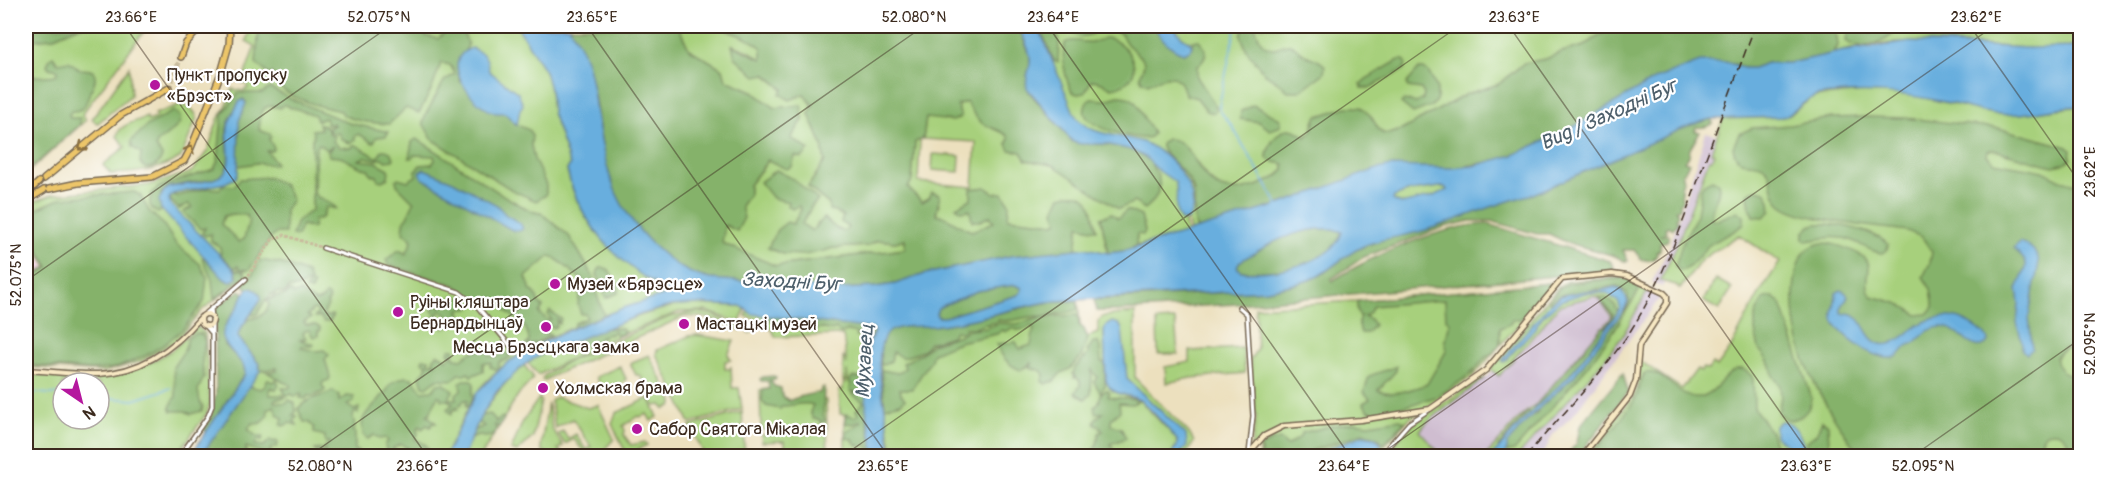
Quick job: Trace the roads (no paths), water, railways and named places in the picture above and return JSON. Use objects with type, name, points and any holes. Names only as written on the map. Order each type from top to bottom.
[{"type":"highway","points":[[181,57],[186,43],[202,26]]},
{"type":"highway","points":[[26,201],[47,190],[78,183],[152,177],[184,161],[221,73],[229,45],[230,26]]},
{"type":"highway","points":[[26,194],[121,115],[169,88]]},
{"type":"main road","points":[[1249,456],[1264,436],[1284,426],[1361,420],[1430,409],[1486,370],[1562,279],[1612,274],[1627,276],[1664,293],[1668,300],[1639,346],[1636,380],[1630,396],[1582,456]]},
{"type":"main road","points":[[26,370],[96,374],[118,372],[139,365],[163,352],[192,328],[202,316],[209,314],[212,320],[209,325],[192,328]]},
{"type":"main road","points":[[202,316],[202,323],[205,325]]},
{"type":"street","points":[[323,248],[459,292],[477,306],[512,348]]},
{"type":"street","points":[[202,316],[246,279]]},
{"type":"street","points":[[1239,307],[1247,314],[1249,329],[1253,416],[1249,456]]},
{"type":"street","points":[[180,456],[208,416],[212,406],[211,308]]},
{"type":"street","points":[[205,325],[209,328],[212,337]]},
{"type":"street","points":[[1380,456],[1409,423],[1430,409]]},
{"type":"street","points":[[1407,414],[1411,420],[1409,423]]},
{"type":"street","points":[[398,456],[407,451]]},
{"type":"water","name":"Bug / Заходні Буг","points":[[517,26],[569,26],[587,63],[603,151],[620,201],[641,231],[674,263],[687,271],[710,279],[841,289],[895,284],[925,274],[1011,256],[1086,248],[1108,253],[1124,251],[1278,205],[1374,170],[1391,166],[1452,168],[1473,166],[1513,155],[1570,129],[1657,78],[1700,62],[1726,62],[1744,68],[1753,68],[1767,63],[1790,63],[1843,51],[1911,42],[2028,48],[2080,47],[2080,106],[2008,115],[1899,95],[1850,93],[1816,96],[1782,117],[1711,119],[1691,125],[1533,194],[1429,229],[1366,245],[1308,281],[1267,290],[1056,301],[948,324],[897,329],[886,334],[879,360],[890,456],[875,456],[866,408],[869,343],[875,332],[873,329],[752,314],[741,306],[695,304],[671,306],[642,314],[544,353],[524,365],[497,391],[481,416],[463,456],[445,456],[477,392],[507,363],[573,328],[623,308],[665,295],[602,240],[584,214],[571,185],[567,170],[570,165],[552,112],[550,89],[545,71]],"holes":[[[1445,187],[1447,190],[1434,196],[1401,204],[1393,200],[1394,197],[1410,191]],[[1333,229],[1342,232],[1336,243],[1326,253],[1299,265],[1253,272],[1241,271],[1237,267],[1239,262],[1267,246],[1306,231]],[[1015,285],[1022,288],[1018,295],[945,317],[938,317],[936,314],[938,308],[977,291]]]},
{"type":"water","points":[[1018,26],[1038,26],[1074,113],[1080,121],[1096,131],[1145,143],[1165,155],[1174,164],[1188,186],[1192,198],[1192,209],[1188,220],[1182,221],[1177,213],[1175,182],[1145,157],[1131,150],[1106,144],[1073,142],[1027,88],[1030,55]]},
{"type":"water","points":[[1154,26],[1173,26],[1182,37],[1190,42],[1192,46],[1190,50],[1184,53],[1170,46]]},
{"type":"water","points":[[472,48],[483,54],[489,71],[518,93],[523,105],[517,125],[505,113],[496,113],[487,109],[469,93],[462,83],[457,62],[462,54]]},
{"type":"water","points":[[243,99],[246,103],[239,121],[236,178],[225,183],[173,194],[169,199],[171,205],[235,270],[237,278],[230,282],[224,279],[161,209],[159,200],[164,191],[170,187],[210,180],[225,172],[229,160],[227,133],[229,124],[239,102]]},
{"type":"water","points":[[424,169],[453,181],[497,205],[506,215],[520,223],[523,229],[512,230],[422,178],[419,172]]},
{"type":"water","points":[[2019,242],[2032,249],[2039,262],[2029,316],[2032,349],[2027,354],[2022,350],[2017,323],[2019,303],[2017,289],[2026,268],[2026,262],[2014,248]]},
{"type":"water","points":[[1615,287],[1622,291],[1628,302],[1624,310],[1574,376],[1532,415],[1507,444],[1504,456],[1492,456],[1529,414],[1568,377],[1616,315],[1620,308],[1619,303],[1607,293],[1585,293],[1560,301],[1542,317],[1504,362],[1502,361],[1505,356],[1549,305],[1561,296]]},
{"type":"water","points":[[249,288],[257,291],[261,299],[239,331],[238,337],[259,364],[260,371],[201,456],[190,456],[245,374],[243,366],[224,341],[223,330]]},
{"type":"water","points":[[1841,290],[1848,296],[1841,312],[1857,316],[1869,335],[1880,344],[1889,344],[1899,340],[1920,324],[1943,317],[1966,322],[1983,332],[1988,342],[1977,346],[1953,331],[1941,327],[1928,331],[1896,357],[1879,356],[1860,347],[1836,326],[1833,315],[1836,293]]},
{"type":"water","points":[[1112,322],[1119,324],[1122,329],[1127,379],[1186,435],[1187,445],[1179,456],[1170,456],[1177,446],[1177,440],[1151,409],[1136,398],[1116,392],[1108,386],[1104,330]]},
{"type":"water","points":[[1781,421],[1787,422],[1795,429],[1804,445],[1806,456],[1793,456],[1787,445],[1775,436],[1775,426]]},
{"type":"water","points":[[1363,435],[1375,437],[1381,443],[1380,449],[1371,456],[1310,456]]},
{"type":"waterway","points":[[1236,26],[1219,106],[1220,111],[1232,126],[1279,207]]},
{"type":"waterway","points":[[111,398],[134,400],[171,388]]},
{"type":"waterway","points":[[26,392],[51,394]]},
{"type":"tunnel","points":[[169,88],[181,57]]},
{"type":"tunnel","points":[[246,279],[272,240],[284,235],[323,248]]},
{"type":"railway","points":[[1526,456],[1607,363],[1631,330],[1654,290],[1681,227],[1755,26]]},
{"type":"place","name":"Пункт пропуску «Брэст»","points":[[155,85]]},
{"type":"place","name":"Музей «Бярэсце»","points":[[555,284]]},
{"type":"place","name":"Руіны кляштара Бернардынцаў","points":[[398,312]]},
{"type":"place","name":"Мастацкі музей","points":[[684,324]]},
{"type":"place","name":"Месца Брэсцкага замка","points":[[546,327]]},
{"type":"place","name":"Холмская брама","points":[[543,388]]},
{"type":"place","name":"Сабор Святога Мікалая","points":[[637,429]]},
{"type":"water label","name":"Заходні Буг","points":[[791,281]]},
{"type":"water label","name":"Мухавец","points":[[864,361]]}]
